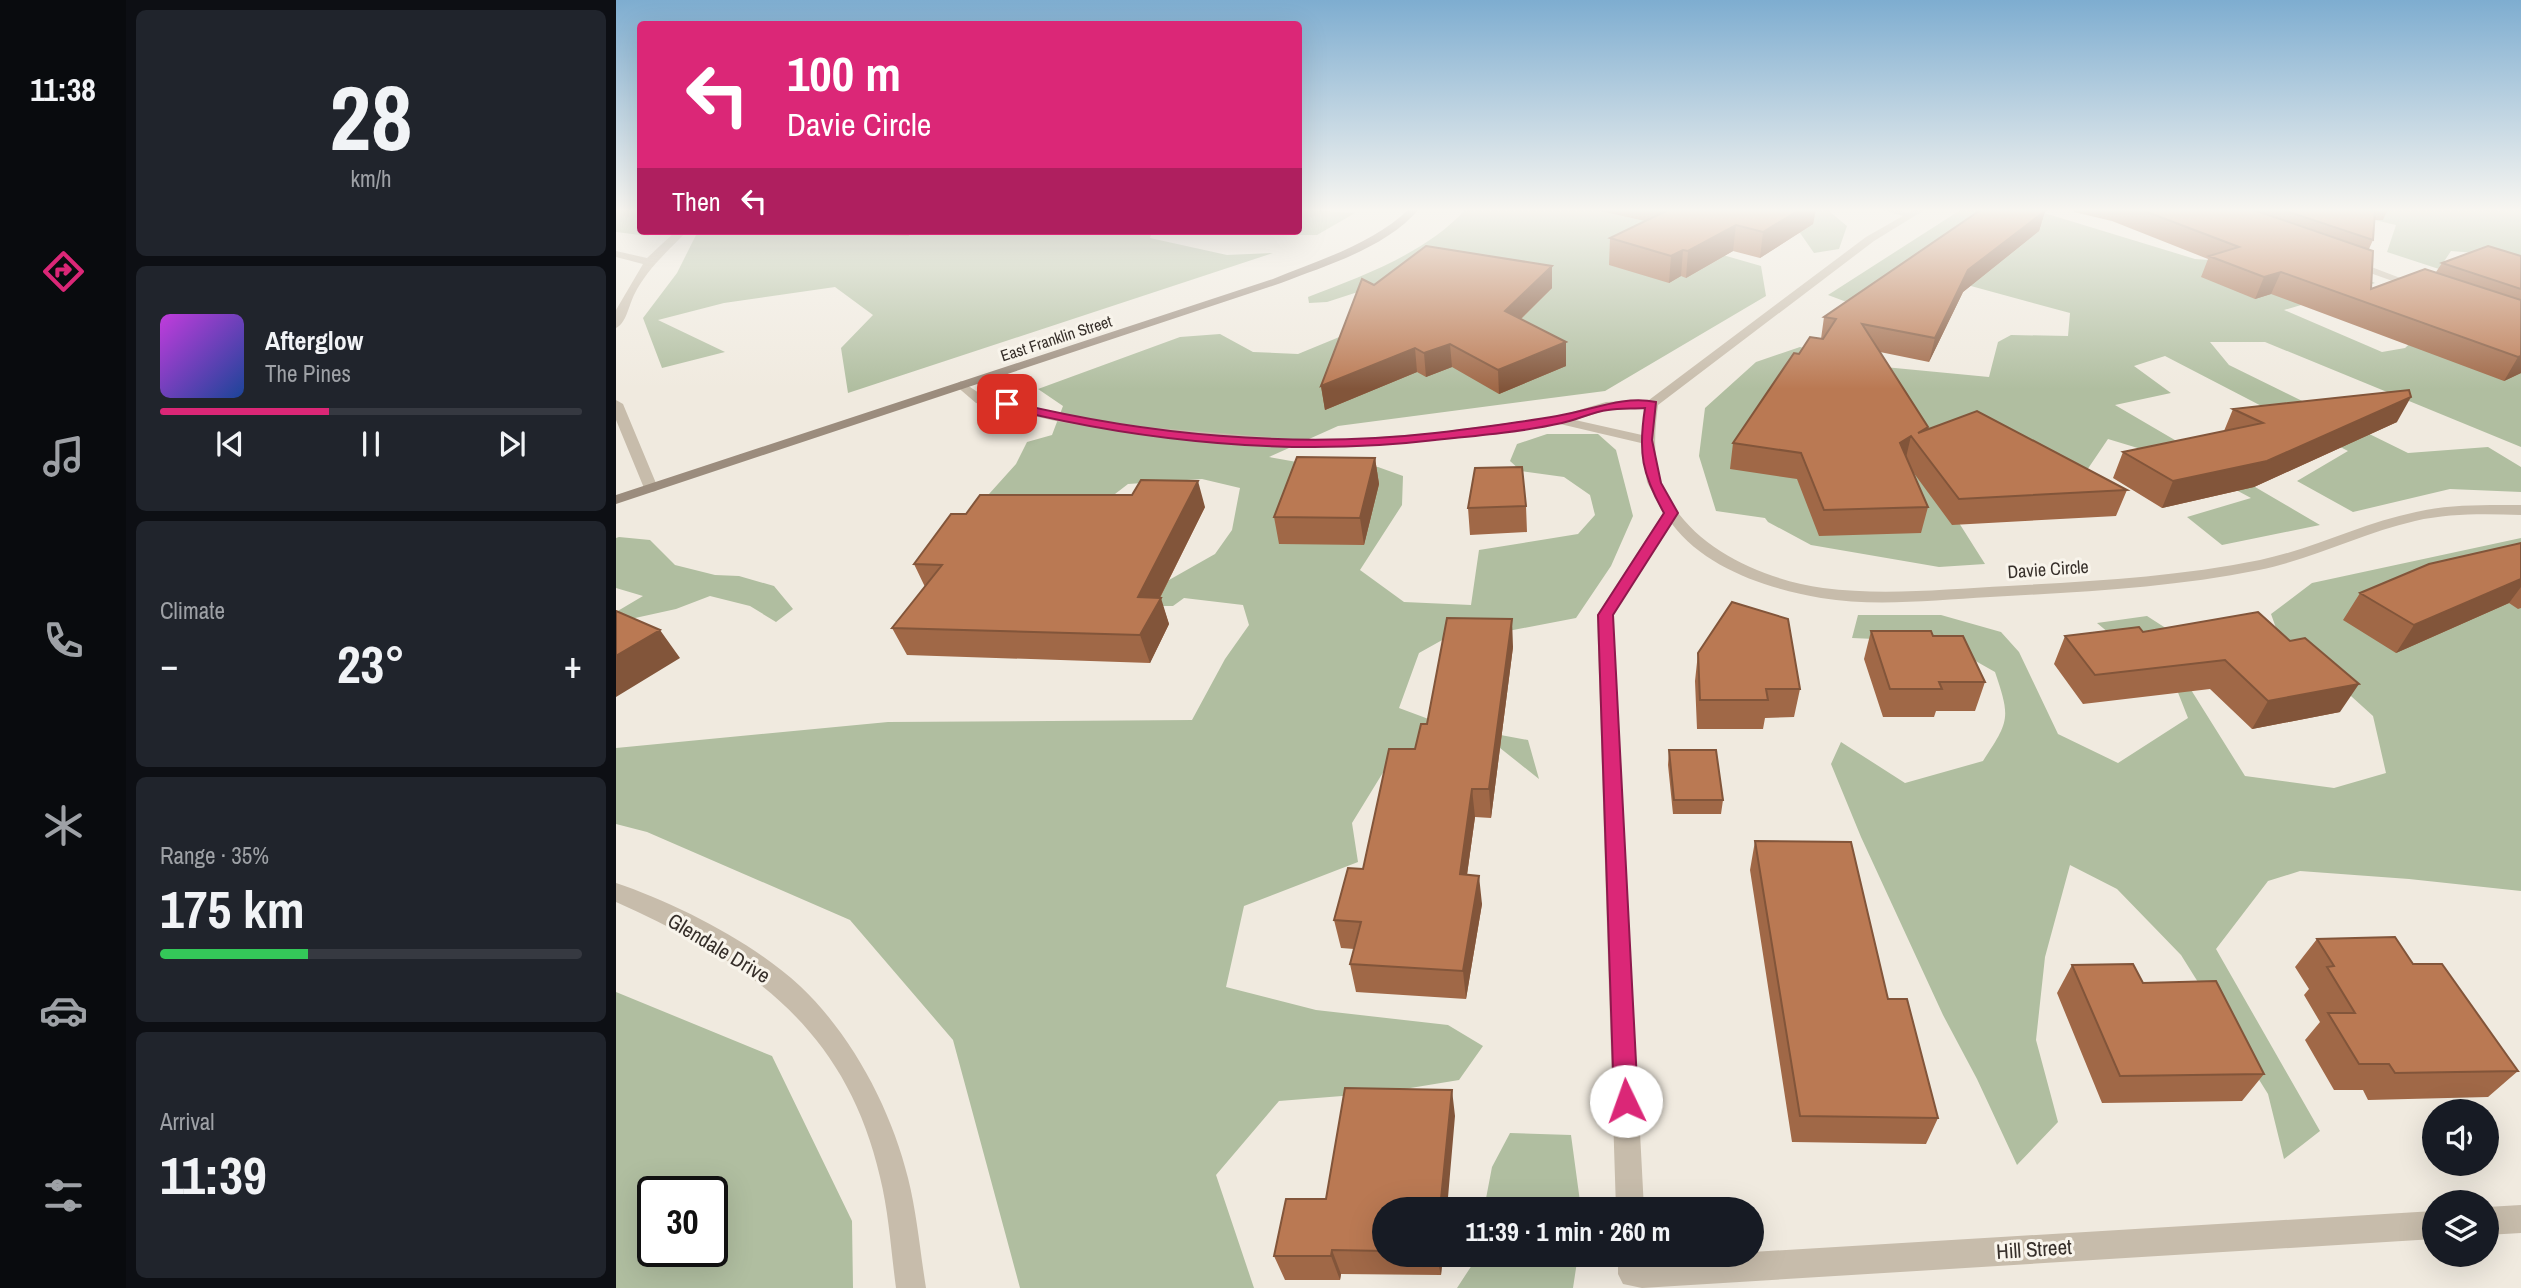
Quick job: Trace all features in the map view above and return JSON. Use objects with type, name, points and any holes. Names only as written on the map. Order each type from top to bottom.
[{"type":"main road","name":"East Franklin Street","points":[[616,500],[1074,350],[1306,269]]},
{"type":"street","points":[[616,325],[630,293],[645,269]]},
{"type":"street","points":[[961,385],[981,400],[1060,418],[1146,431],[1246,441],[1380,441],[1560,420],[1606,407],[1652,404],[1830,269]]},
{"type":"street","points":[[2369,269],[2434,292]]},
{"type":"street","points":[[616,404],[651,488]]},
{"type":"street","name":"Davie Circle","points":[[1652,404],[1646,440],[1654,483],[1671,513],[1697,543],[1757,577],[1822,593],[1924,596],[2063,589],[2185,578],[2263,564],[2417,516],[2479,510],[2521,510]]},
{"type":"street","points":[[1560,420],[1646,440]]},
{"type":"street","points":[[1629,1197],[1605,615],[1671,513]]},
{"type":"street","name":"Glendale Drive","points":[[616,892],[747,960],[792,993],[827,1035],[865,1096],[894,1176],[911,1288]]},
{"type":"street","points":[[2499,1221],[2521,1219]]},
{"type":"street","name":"Hill Street","points":[[1764,1258],[2422,1226]]},
{"type":"green space","points":[[679,269],[1224,269],[848,393],[841,348],[873,315],[835,287],[724,303],[658,320],[725,352],[662,368],[643,318]]},
{"type":"green space","points":[[1378,269],[1762,269],[1766,296],[1605,391],[1338,426],[1269,457],[1308,464],[1378,467],[1403,476],[1402,505],[1360,570],[1404,602],[1471,605],[1479,550],[1578,534],[1595,515],[1590,495],[1564,477],[1521,471],[1510,461],[1517,444],[1547,434],[1598,434],[1616,450],[1633,516],[1611,566],[1576,618],[1508,631],[1453,634],[1419,653],[1399,708],[1442,724],[1528,740],[1539,779],[1495,744],[1387,766],[1352,823],[1358,862],[1244,906],[1226,987],[1316,1010],[1448,1025],[1483,1046],[1459,1080],[1380,1093],[1279,1101],[1216,1175],[1254,1288],[1020,1288],[953,1040],[850,920],[647,832],[616,824],[616,748],[888,722],[1192,720],[1225,659],[1249,625],[1243,605],[1184,598],[1173,606],[1138,606],[1169,580],[1215,554],[1232,530],[1240,488],[1202,479],[1128,484],[1115,494],[1096,536],[971,514],[1016,464],[1027,442],[1052,435],[1063,406],[1038,389],[1180,337],[1220,334],[1253,352],[1298,354],[1405,310],[1364,290],[1327,302],[1309,303],[1308,297]]},
{"type":"green space","points":[[1868,269],[2342,269],[2375,283],[2284,310],[2382,352],[2405,348],[2447,310],[2521,334],[2521,447],[2265,342],[2210,342],[2229,365],[2408,453],[2488,447],[2521,467],[2521,492],[2450,489],[2353,512],[2297,481],[2348,451],[2165,356],[2134,366],[2171,393],[2115,405],[2320,525],[2222,545],[2187,517],[2251,498],[2184,462],[2108,439],[2083,476],[1911,447],[1985,564],[1939,567],[1811,545],[1765,518],[1716,511],[1699,456],[1705,408],[1756,362],[1800,347],[1874,366],[1989,377],[1998,342],[2011,335],[2068,336],[2070,313],[1916,271],[1860,307],[1828,295]]},
{"type":"green space","points":[[616,538],[650,540],[675,565],[715,575],[739,576],[774,586],[793,609],[776,622],[750,606],[710,596],[676,609],[626,620],[616,612],[643,596],[616,588]]},
{"type":"green space","points":[[2521,538],[2521,891],[2300,871],[2268,881],[2216,949],[2320,1131],[2284,1159],[2268,1094],[2181,955],[2117,889],[2070,865],[2045,957],[2036,1040],[2058,1122],[2017,1165],[1977,1079],[1943,1015],[1861,837],[1831,764],[1841,742],[1905,783],[1983,761],[2002,728],[2005,719],[2004,700],[1995,672],[1942,642],[1852,638],[1858,615],[1941,615],[2001,632],[2019,652],[2058,734],[2118,763],[2188,718],[2177,690],[2097,623],[2147,616],[2175,634],[2188,685],[2245,776],[2334,788],[2386,773],[2373,716],[2276,628],[2271,614],[2312,583]]},
{"type":"green space","points":[[616,992],[772,1056],[852,1221],[853,1288],[616,1288]]},
{"type":"green space","points":[[1510,1133],[1571,1135],[1579,1197],[1486,1197],[1492,1167]]},
{"type":"green space","points":[[1471,1267],[1576,1267],[1573,1288],[1457,1288]]},
{"type":"building","points":[[1395,269],[1549,269],[1505,311],[1566,342],[1498,370],[1450,344],[1424,353],[1415,348],[1321,386],[1362,279],[1374,285]]},
{"type":"building","points":[[1894,269],[1969,269],[1935,338],[1862,324],[1928,427],[1918,433],[1977,411],[2127,490],[1959,499],[1911,436],[1900,443],[1928,507],[1824,510],[1801,453],[1733,443],[1794,353],[1799,354],[1810,337],[1823,339],[1836,319],[1824,317]]},
{"type":"building","points":[[2243,269],[2372,269],[2371,289],[2425,269],[2521,300],[2521,356],[2281,272],[2264,277]]},
{"type":"building","points":[[2461,269],[2521,269],[2521,289]]},
{"type":"building","points":[[2409,390],[2411,397],[2267,461],[2173,481],[2123,452],[2263,423],[2233,409]]},
{"type":"building","points":[[1297,457],[1375,458],[1360,518],[1274,517]]},
{"type":"building","points":[[1522,467],[1526,506],[1468,508],[1475,468]]},
{"type":"building","points":[[1141,480],[1198,481],[1138,597],[1161,598],[1140,635],[892,628],[942,565],[914,564],[951,514],[966,514],[980,495],[1132,495]]},
{"type":"building","points":[[2521,543],[2521,579],[2414,625],[2360,593],[2429,564]]},
{"type":"building","points":[[1732,602],[1788,619],[1800,689],[1766,689],[1768,700],[1700,700],[1698,653]]},
{"type":"building","points":[[616,611],[660,630],[616,656]]},
{"type":"building","points":[[2258,612],[2290,641],[2305,638],[2359,684],[2268,701],[2225,660],[2095,675],[2065,636],[2139,627],[2143,632]]},
{"type":"building","points":[[1447,618],[1512,619],[1489,789],[1472,789],[1460,874],[1479,876],[1463,971],[1350,964],[1361,922],[1334,920],[1348,868],[1363,869],[1389,749],[1415,749],[1421,724],[1427,724]]},
{"type":"building","points":[[1871,631],[1931,631],[1933,636],[1963,636],[1985,682],[1939,682],[1942,689],[1890,689]]},
{"type":"building","points":[[1669,750],[1716,750],[1723,800],[1674,800]]},
{"type":"building","points":[[1755,841],[1851,842],[1888,999],[1907,999],[1938,1118],[1800,1116]]},
{"type":"building","points":[[2395,937],[2413,964],[2442,964],[2518,1071],[2395,1073],[2389,1064],[2359,1064],[2328,1013],[2355,1013],[2327,967],[2334,966],[2317,939]]},
{"type":"building","points":[[2133,964],[2143,983],[2216,981],[2264,1074],[2120,1076],[2072,965]]},
{"type":"building","points":[[1345,1088],[1452,1090],[1441,1197],[1372,1197],[1372,1251],[1332,1250],[1331,1256],[1274,1256],[1286,1199],[1326,1199]]},
{"type":"route","points":[[1007,404],[1060,418],[1146,431],[1234,440],[1353,443],[1432,437],[1560,420],[1606,407],[1652,404],[1646,440],[1654,483],[1671,513],[1605,615],[1626,1101]]}]
